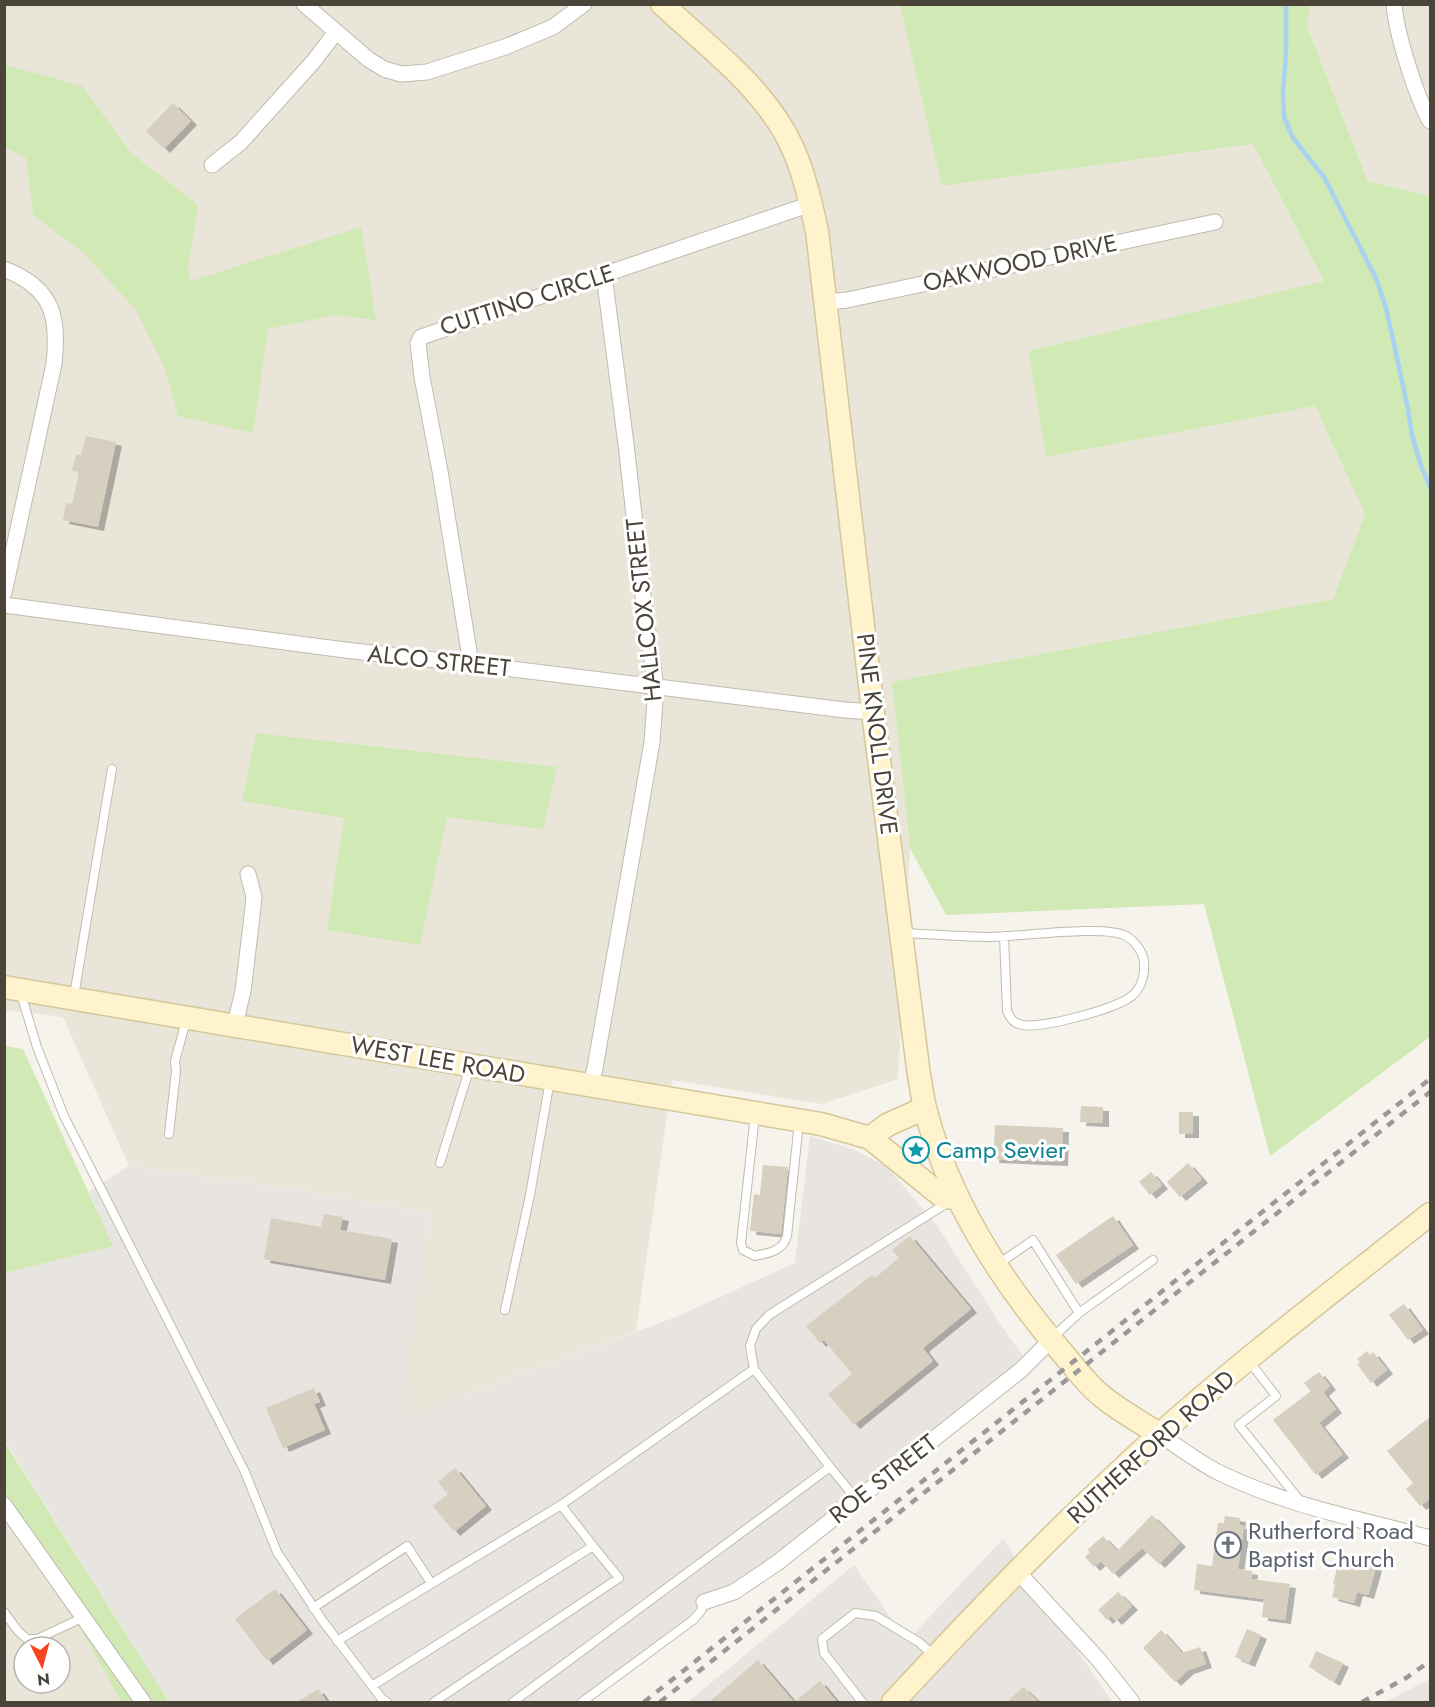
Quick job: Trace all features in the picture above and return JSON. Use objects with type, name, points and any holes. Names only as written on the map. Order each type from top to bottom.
[{"type":"street","points":[[304,4],[368,59],[384,69],[401,74],[416,74],[505,47],[568,18],[584,4]]},
{"type":"street","name":"PINE KNOLL DRIVE","points":[[662,4],[762,99],[780,123],[794,149],[805,178],[817,231],[873,712],[925,1108],[958,1198],[996,1265],[1029,1312],[1101,1396],[1160,1434]]},
{"type":"street","points":[[1394,4],[1396,20],[1408,62],[1431,121]]},
{"type":"street","points":[[212,165],[241,142],[313,62],[336,32]]},
{"type":"street","name":"CUTTINO CIRCLE","points":[[471,664],[440,471],[422,377],[418,343],[421,337],[811,204]]},
{"type":"street","name":"OAKWOOD DRIVE","points":[[825,302],[847,300],[1215,222]]},
{"type":"street","points":[[4,269],[26,279],[43,295],[54,317],[57,337],[54,364],[4,593]]},
{"type":"street","name":"HALLCOX STREET","points":[[590,1086],[652,742],[656,687],[604,275]]},
{"type":"street","name":"ALCO STREET","points":[[4,605],[223,635],[873,712]]},
{"type":"street","points":[[235,1025],[243,991],[254,897],[248,874]]},
{"type":"street","name":"WEST LEE ROAD","points":[[12,988],[842,1129],[870,1138],[943,1197],[958,1198]]},
{"type":"street","points":[[870,1138],[887,1125],[925,1108]]},
{"type":"street","name":"RUTHERFORD ROAD","points":[[893,1702],[1018,1572],[1160,1434],[1248,1359],[1431,1214]]},
{"type":"street","name":"ROE STREET","points":[[704,1602],[741,1588],[777,1563],[1021,1370],[1051,1340]]},
{"type":"street","points":[[1160,1434],[1217,1472],[1262,1491],[1431,1538]]},
{"type":"street","points":[[6,1509],[143,1702]]},
{"type":"street","points":[[1018,1572],[1098,1659],[1132,1702]]},
{"type":"lane","points":[[74,998],[112,769]]},
{"type":"lane","points":[[902,932],[1004,936],[1099,931],[1125,935],[1137,946],[1143,959],[1144,974],[1139,987],[1131,997],[1120,1003],[1060,1021],[1021,1025],[1012,1020],[1007,1011],[1004,936]]},
{"type":"lane","points":[[12,988],[64,1116],[245,1472],[277,1552],[313,1608],[382,1699],[387,1702]]},
{"type":"lane","points":[[169,1134],[176,1071],[175,1061],[187,1017]]},
{"type":"lane","points":[[440,1163],[470,1065]]},
{"type":"lane","points":[[505,1310],[530,1195],[550,1079]]},
{"type":"lane","points":[[755,1113],[741,1243],[743,1250],[755,1256],[780,1248],[785,1244],[799,1120]]},
{"type":"lane","points":[[857,1500],[754,1369],[750,1346],[756,1329],[769,1315],[945,1203],[958,1198]]},
{"type":"lane","points":[[996,1265],[1033,1240],[1079,1313]]},
{"type":"lane","points":[[1051,1340],[1079,1313],[1153,1260]]},
{"type":"lane","points":[[1248,1359],[1276,1396],[1239,1425],[1302,1503]]},
{"type":"lane","points":[[338,1641],[561,1505],[754,1369]]},
{"type":"lane","points":[[513,1702],[830,1467]]},
{"type":"lane","points":[[434,1702],[619,1578],[561,1505]]},
{"type":"lane","points":[[313,1608],[407,1546],[431,1583]]},
{"type":"lane","points":[[372,1686],[593,1546]]},
{"type":"lane","points":[[582,1702],[693,1620],[704,1602]]},
{"type":"lane","points":[[4,1611],[27,1640],[37,1640],[82,1618]]},
{"type":"lane","points":[[862,1702],[824,1653],[822,1639],[855,1613],[876,1616],[920,1643],[935,1657]]},
{"type":"shaded area","points":[[5,5],[900,5],[943,186],[1253,144],[1324,281],[1028,351],[1046,457],[1315,406],[1365,514],[1333,599],[892,682],[910,848],[898,1079],[822,1104],[672,1080],[636,1331],[398,1420],[430,1214],[308,1191],[129,1166],[63,1017],[5,1010]]},
{"type":"shaded area","points":[[1310,5],[1430,5],[1430,196],[1368,181],[1307,25]]},
{"type":"shaded area","points":[[810,1136],[855,1150],[887,1167],[936,1224],[1026,1360],[824,1521],[588,1702],[169,1702],[5,1441],[5,1273],[112,1246],[89,1191],[129,1166],[308,1191],[430,1214],[399,1419],[676,1317],[795,1263]]},
{"type":"shaded area","points":[[5,1493],[121,1702],[5,1702]]},
{"type":"shaded area","points":[[1003,1539],[1112,1702],[688,1702],[854,1565],[907,1641]]},
{"type":"shaded area","points":[[1430,1679],[1430,1702],[1385,1702]]},
{"type":"green space","points":[[900,5],[1310,5],[1307,26],[1368,181],[1430,196],[1430,1037],[1270,1156],[1204,904],[946,915],[910,848],[892,682],[1333,599],[1365,514],[1315,406],[1046,457],[1028,351],[1324,281],[1253,144],[942,186]]},
{"type":"green space","points":[[5,65],[82,86],[132,154],[198,205],[188,266],[191,281],[361,227],[376,320],[335,315],[268,329],[253,433],[178,416],[165,369],[135,309],[83,252],[33,215],[26,158],[5,147]]},
{"type":"green space","points":[[256,733],[557,767],[543,829],[447,817],[420,945],[327,930],[344,818],[242,801]]},
{"type":"green space","points":[[5,1046],[23,1049],[113,1246],[5,1273]]},
{"type":"green space","points":[[4,1441],[169,1702],[121,1702],[5,1493]]},
{"type":"building","points":[[173,103],[191,121],[164,149],[146,131]]},
{"type":"building","points":[[86,436],[116,442],[98,527],[63,520],[66,503],[72,504],[79,472],[72,471],[76,455],[81,455]]},
{"type":"building","points":[[1081,1106],[1103,1107],[1103,1123],[1080,1122]]},
{"type":"building","points":[[1179,1112],[1193,1112],[1193,1134],[1179,1134]]},
{"type":"building","points":[[995,1125],[1063,1128],[1062,1162],[993,1159]]},
{"type":"building","points":[[1188,1163],[1202,1179],[1180,1197],[1167,1182]]},
{"type":"building","points":[[763,1165],[788,1167],[781,1234],[750,1231],[754,1194],[760,1195]]},
{"type":"building","points":[[1151,1172],[1162,1185],[1150,1195],[1139,1182]]},
{"type":"building","points":[[324,1214],[343,1217],[340,1230],[392,1239],[385,1280],[264,1259],[271,1218],[321,1227]]},
{"type":"building","points":[[1113,1216],[1133,1245],[1076,1284],[1056,1255]]},
{"type":"building","points":[[910,1236],[971,1309],[923,1348],[933,1361],[854,1425],[828,1394],[852,1374],[824,1340],[820,1343],[806,1326],[872,1275],[875,1278],[899,1258],[892,1250]]},
{"type":"building","points":[[1404,1304],[1423,1330],[1408,1340],[1389,1315]]},
{"type":"building","points":[[1367,1351],[1370,1355],[1373,1352],[1387,1370],[1371,1383],[1357,1364],[1360,1362],[1357,1359]]},
{"type":"building","points":[[1319,1372],[1330,1386],[1323,1392],[1336,1409],[1319,1423],[1343,1454],[1316,1475],[1273,1420],[1311,1391],[1304,1383]]},
{"type":"building","points":[[314,1388],[320,1402],[314,1404],[325,1430],[283,1448],[266,1408]]},
{"type":"building","points":[[1431,1416],[1431,1498],[1420,1506],[1406,1489],[1413,1483],[1387,1451]]},
{"type":"building","points":[[455,1468],[486,1506],[454,1532],[433,1506],[448,1494],[438,1482]]},
{"type":"building","points":[[1152,1515],[1180,1543],[1159,1564],[1142,1548],[1113,1574],[1101,1561],[1094,1567],[1085,1557],[1090,1552],[1087,1550],[1103,1536],[1117,1551]]},
{"type":"building","name":"Rutherford Road Baptist Church","points":[[1225,1516],[1240,1518],[1239,1525],[1244,1526],[1238,1569],[1252,1571],[1251,1579],[1290,1584],[1285,1620],[1262,1617],[1264,1599],[1194,1590],[1197,1564],[1212,1566],[1218,1523],[1224,1523]]},
{"type":"building","points":[[1340,1557],[1376,1567],[1368,1595],[1357,1592],[1354,1603],[1332,1597]]},
{"type":"building","points":[[275,1589],[307,1630],[267,1661],[235,1619]]},
{"type":"building","points":[[1118,1592],[1132,1606],[1116,1621],[1111,1616],[1107,1620],[1098,1610]]},
{"type":"building","points":[[1247,1629],[1261,1635],[1249,1663],[1235,1657]]},
{"type":"building","points":[[1161,1630],[1182,1653],[1200,1647],[1206,1664],[1188,1670],[1175,1682],[1143,1648]]},
{"type":"building","points":[[1316,1651],[1343,1663],[1334,1682],[1309,1667]]},
{"type":"building","points":[[758,1660],[794,1702],[709,1702]]},
{"type":"building","points":[[820,1681],[837,1702],[794,1702]]},
{"type":"building","points":[[1023,1687],[1039,1702],[1007,1702]]},
{"type":"building","points":[[318,1689],[327,1702],[297,1702]]},
{"type":"waterway","points":[[1286,4],[1284,117],[1293,138],[1324,177],[1376,278],[1386,308],[1412,435],[1430,487]]},
{"type":"railway","points":[[644,1702],[1430,1079]]},
{"type":"railway","points":[[660,1702],[1430,1092]]},
{"type":"railway","points":[[1362,1702],[1406,1678],[1430,1661]]},
{"type":"place","name":"Camp Sevier","points":[[916,1150]]},
{"type":"place","name":"Rutherford Road Baptist Church","points":[[1228,1545]]}]
